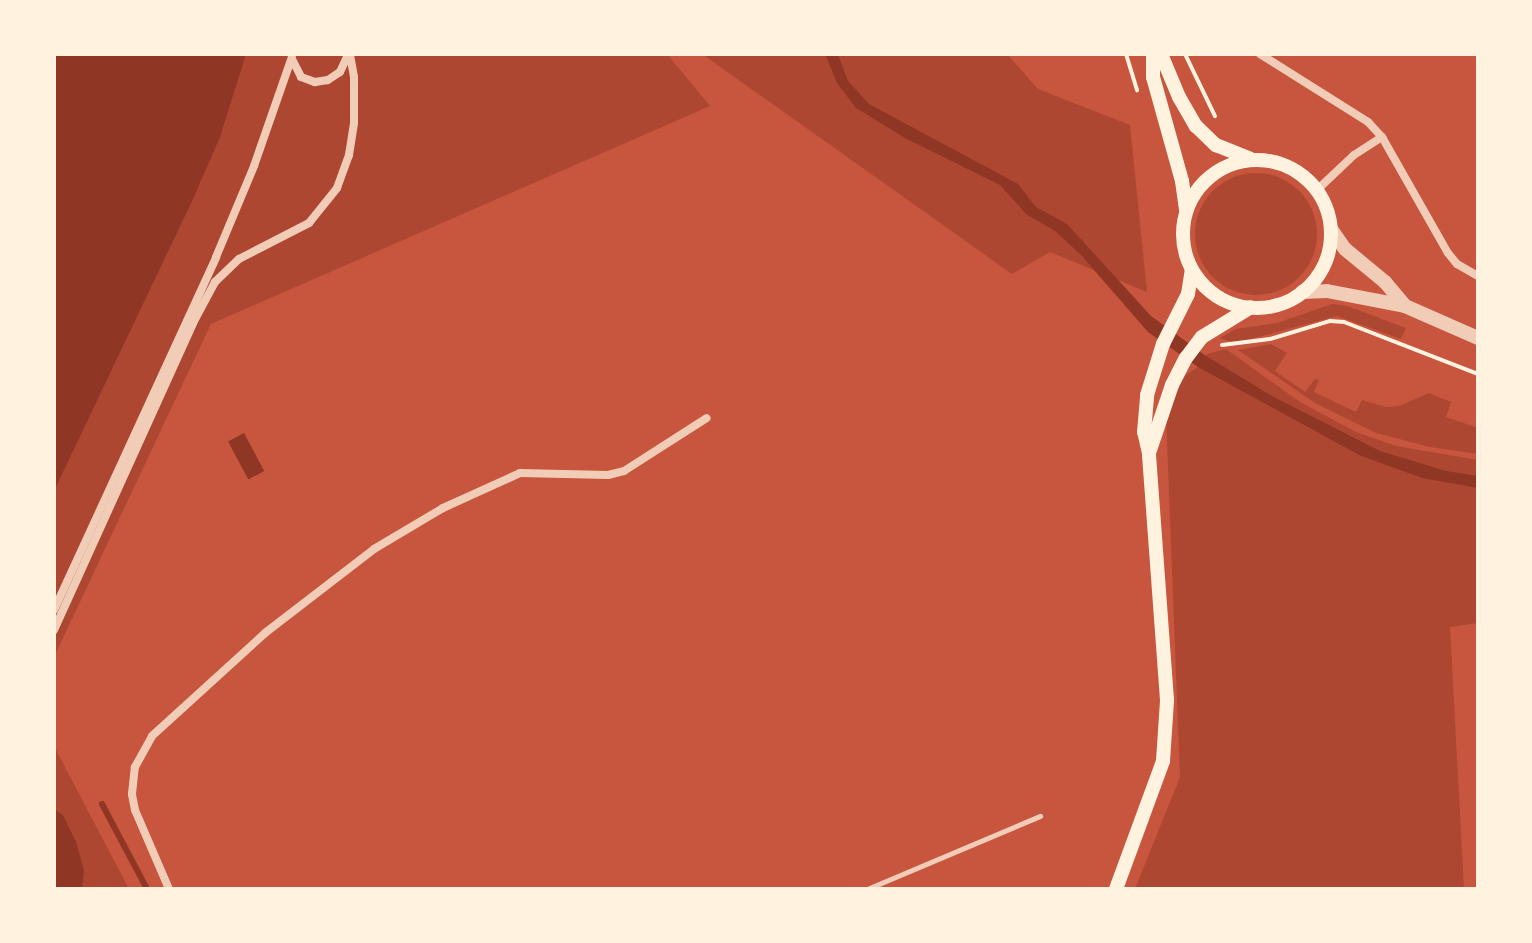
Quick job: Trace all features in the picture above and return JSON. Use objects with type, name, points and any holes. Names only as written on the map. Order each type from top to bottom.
[{"type":"main road","points":[[1153,54],[1153,77],[1182,181],[1186,210]]},
{"type":"main road","points":[[1149,453],[1172,385],[1196,344],[1228,318],[1251,307],[1282,303],[1302,292],[1323,264],[1331,229],[1317,190],[1299,172],[1276,162],[1250,159],[1216,145],[1196,126],[1179,97],[1161,54]]},
{"type":"main road","points":[[1250,159],[1229,164],[1211,175],[1196,191],[1186,210],[1182,230],[1184,251],[1192,270],[1219,298],[1251,307]]},
{"type":"main road","points":[[1116,889],[1152,798],[1163,761],[1167,725],[1149,453],[1144,432],[1147,395],[1163,344],[1188,294],[1192,270]]},
{"type":"street","points":[[292,55],[301,77],[315,82],[328,80],[340,72],[349,54]]},
{"type":"street","points":[[54,630],[193,323],[215,282],[239,259],[309,223],[337,188],[349,155],[354,123],[355,86],[349,54]]},
{"type":"street","points":[[1260,54],[1281,71],[1345,105],[1382,137],[1448,253],[1457,264],[1478,276]]},
{"type":"street","points":[[54,610],[216,257],[254,166],[292,55]]},
{"type":"street","points":[[1317,190],[1354,155],[1382,137]]},
{"type":"street","points":[[1331,229],[1345,249],[1385,282],[1405,306]]},
{"type":"street","points":[[1302,292],[1327,291],[1405,306],[1478,338]]},
{"type":"street","points":[[169,889],[135,810],[132,784],[135,767],[152,736],[265,633],[374,549],[443,508],[520,473],[608,475],[624,471],[707,418]]},
{"type":"lane","points":[[867,889],[1040,816]]},
{"type":"path","points":[[1185,54],[1215,116]]},
{"type":"path","points":[[1215,345],[1244,344],[1293,334],[1330,321],[1344,322],[1478,374]]},
{"type":"shaded area","points":[[54,54],[667,54],[710,106],[211,324],[54,657]]},
{"type":"shaded area","points":[[54,54],[246,54],[220,137],[193,199],[54,491]]},
{"type":"shaded area","points":[[702,54],[1007,54],[1038,89],[1130,125],[1147,292],[1050,252],[1012,274]]},
{"type":"shaded area","points":[[825,54],[838,54],[848,81],[869,104],[1018,184],[1036,207],[1067,224],[1151,316],[1206,356],[1272,396],[1380,451],[1446,471],[1478,476],[1478,488],[1422,478],[1359,455],[1198,367],[1148,332],[1081,255],[1054,230],[1027,215],[1000,185],[905,138],[856,108],[837,83]]},
{"type":"shaded area","points":[[1256,173],[1279,177],[1299,191],[1313,211],[1317,234],[1313,257],[1299,277],[1279,291],[1256,295],[1233,291],[1213,277],[1199,257],[1195,234],[1199,211],[1213,191],[1233,177]]},
{"type":"shaded area","points":[[1332,304],[1347,306],[1406,328],[1401,339],[1337,316],[1247,340],[1232,342],[1220,338],[1236,329],[1277,323]]},
{"type":"shaded area","points":[[1271,344],[1287,353],[1275,371],[1305,392],[1315,379],[1319,380],[1314,392],[1356,412],[1362,400],[1386,407],[1399,406],[1429,393],[1451,402],[1446,417],[1478,428],[1478,454],[1430,447],[1376,433],[1315,403],[1238,350]]},
{"type":"shaded area","points":[[1226,349],[1300,402],[1356,432],[1396,446],[1478,460],[1478,623],[1450,627],[1464,889],[1135,889],[1180,777],[1165,389],[1198,367],[1207,354]]},
{"type":"shaded area","points":[[244,433],[264,471],[248,479],[228,441]]},
{"type":"shaded area","points":[[54,746],[129,889],[54,889]]},
{"type":"shaded area","points":[[54,809],[63,815],[76,842],[84,870],[82,889],[54,889]]},
{"type":"waterway","points":[[102,804],[147,889]]}]
